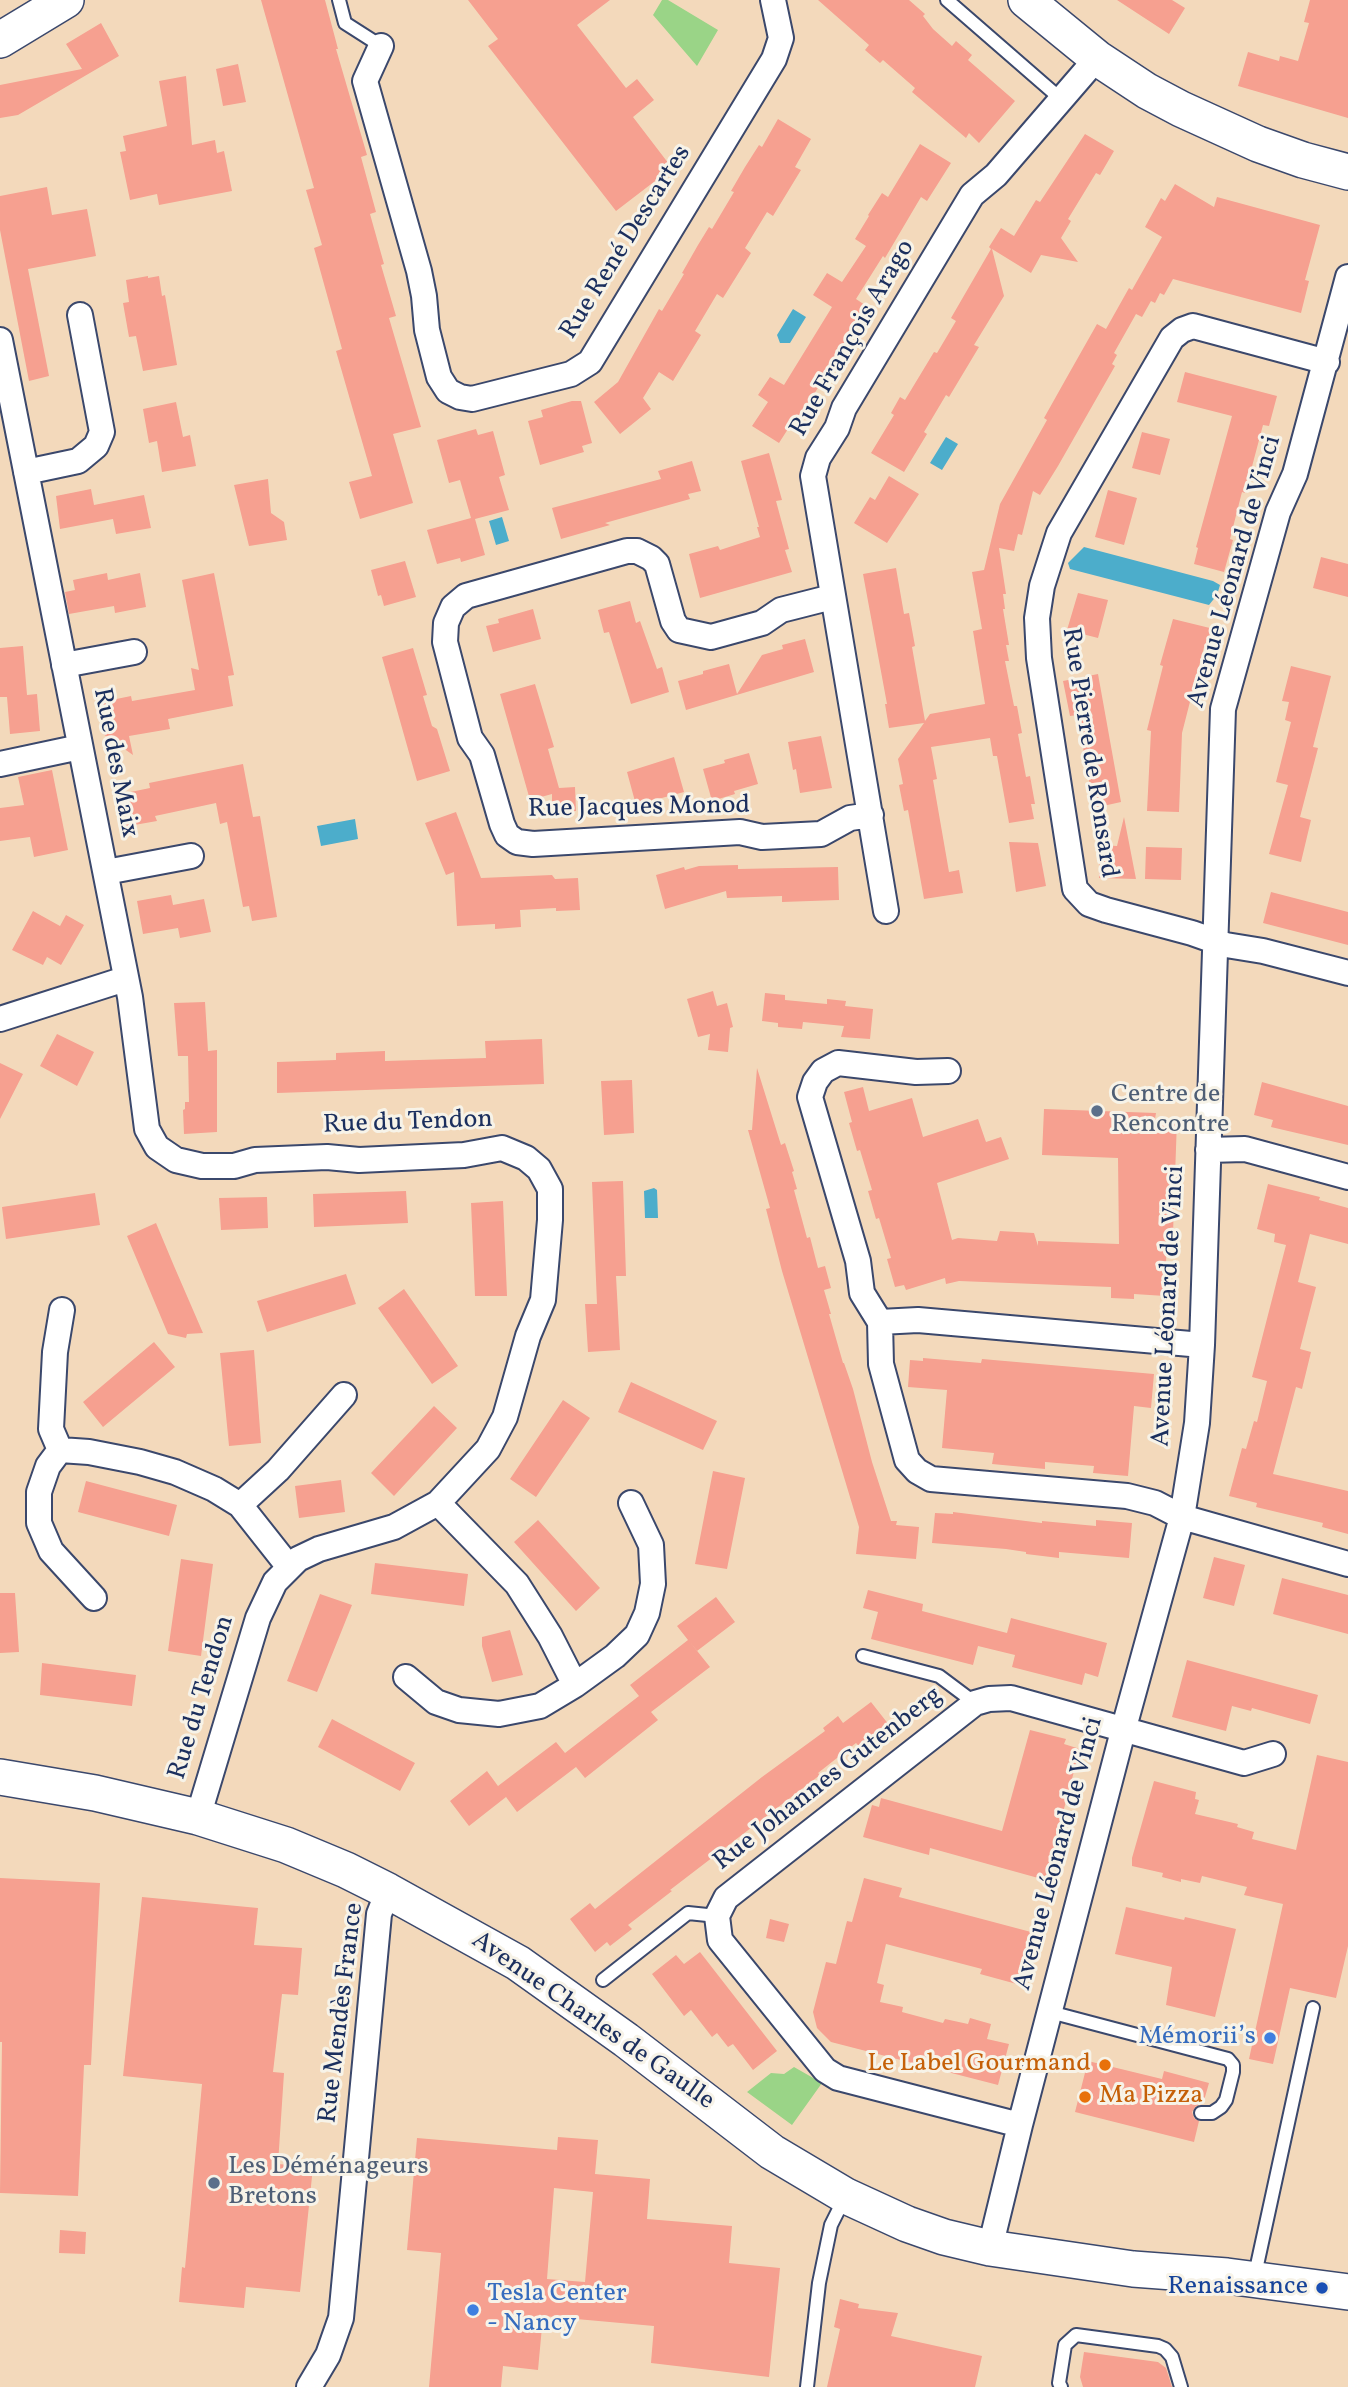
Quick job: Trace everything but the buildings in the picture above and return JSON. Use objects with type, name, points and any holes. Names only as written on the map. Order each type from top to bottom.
[{"type":"main road","points":[[1026,0],[1097,58],[1147,90],[1217,126],[1303,160],[1348,172]]},
{"type":"main road","points":[[0,40],[50,4]]},
{"type":"main road","name":"Avenue Charles de Gaulle","points":[[0,1777],[95,1794],[198,1817],[286,1844],[346,1870],[518,1964],[626,2040],[772,2152],[846,2196],[907,2224],[944,2237],[990,2248],[1133,2269],[1190,2284],[1348,2292]]},
{"type":"main road","name":"Avenue Charles de Gaulle","points":[[1253,2286],[1348,2312]]},
{"type":"street","name":"Rue René Descartes","points":[[381,46],[365,81],[419,271],[427,330],[439,377],[448,391],[472,399],[571,374],[590,362],[774,58],[781,38],[773,0]]},
{"type":"street","name":"Rue François Arago","points":[[886,911],[813,476],[818,458],[837,428],[844,408],[972,195],[996,175],[1097,58]]},
{"type":"street","name":"Avenue Léonard de Vinci","points":[[990,2248],[1049,2012],[1182,1517],[1197,1423],[1202,1345],[1223,709],[1278,512],[1295,474],[1327,362],[1343,320],[1348,277]]},
{"type":"street","points":[[26,472],[78,461],[96,446],[102,432],[80,315]]},
{"type":"street","name":"Rue Pierre de Ronsard","points":[[1327,362],[1193,326],[1172,338],[1059,533],[1042,586],[1037,631],[1075,889],[1089,904],[1106,910],[1214,941],[1348,974]]},
{"type":"street","name":"Rue des Maix","points":[[0,340],[125,979]]},
{"type":"street","name":"Rue Jacques Monod","points":[[832,597],[781,610],[762,623],[712,637],[680,630],[673,621],[657,564],[637,551],[627,551],[466,596],[453,607],[446,623],[445,642],[470,738],[482,755],[502,824],[507,835],[517,842],[533,844],[740,832],[762,837],[821,834],[850,818],[871,815]]},
{"type":"street","name":"Rue des Maix","points":[[64,665],[134,652]]},
{"type":"street","points":[[0,764],[80,747]]},
{"type":"street","name":"Rue des Maix","points":[[106,872],[191,856]]},
{"type":"street","points":[[0,1019],[125,979]]},
{"type":"street","name":"Rue du Tendon","points":[[125,979],[130,997],[148,1129],[157,1147],[176,1160],[202,1167],[234,1166],[255,1160],[327,1157],[359,1160],[464,1155],[502,1148],[526,1158],[539,1169],[550,1189],[550,1220],[542,1300],[528,1336],[505,1417],[488,1449],[438,1503],[394,1527],[318,1549],[298,1559],[275,1581],[258,1618],[198,1817]]},
{"type":"street","points":[[948,1070],[916,1072],[838,1063],[823,1072],[815,1082],[810,1097],[858,1261],[862,1293],[880,1322],[881,1364],[907,1460],[917,1471],[931,1479],[1127,1496],[1155,1503],[1182,1517],[1348,1564]]},
{"type":"street","points":[[1208,1150],[1245,1149],[1348,1177]]},
{"type":"street","points":[[60,1450],[51,1429],[55,1352],[62,1310]]},
{"type":"street","points":[[880,1322],[918,1320],[1202,1345]]},
{"type":"street","points":[[240,1505],[278,1470],[344,1395]]},
{"type":"street","points":[[60,1450],[89,1452],[140,1462],[175,1472],[214,1489],[240,1505],[289,1567]]},
{"type":"street","points":[[60,1450],[48,1466],[39,1492],[39,1523],[51,1550],[94,1598]]},
{"type":"street","points":[[438,1503],[517,1584],[550,1636],[575,1685]]},
{"type":"street","points":[[406,1677],[436,1702],[459,1710],[499,1714],[540,1706],[615,1656],[637,1635],[647,1613],[653,1584],[651,1545],[631,1503]]},
{"type":"street","name":"Rue Johannes Gutenberg","points":[[1020,2125],[838,2078],[825,2070],[720,1940],[717,1916],[726,1898],[975,1703],[989,1699],[1011,1698],[1244,1763],[1273,1754]]},
{"type":"street","name":"Rue Mendès France","points":[[309,2387],[328,2355],[341,2318],[379,1914],[388,1891]]},
{"type":"lane","points":[[340,0],[345,23],[381,46]]},
{"type":"lane","points":[[947,0],[1062,100]]},
{"type":"lane","points":[[863,1656],[939,1676],[975,1703]]},
{"type":"lane","points":[[603,1980],[688,1913],[717,1916]]},
{"type":"lane","points":[[1253,2286],[1313,2008]]},
{"type":"lane","points":[[1049,2012],[1228,2059],[1233,2064],[1233,2072],[1226,2100],[1212,2113],[1201,2113]]},
{"type":"lane","points":[[807,2387],[819,2283],[831,2225],[846,2196]]},
{"type":"lane","points":[[1061,2387],[1059,2383],[1065,2345],[1076,2335],[1158,2346],[1172,2357],[1181,2387]]},
{"type":"green space","points":[[662,0],[668,0],[718,30],[697,66],[653,15]]},
{"type":"green space","points":[[794,2067],[822,2083],[792,2125],[747,2092],[771,2073],[784,2074]]},
{"type":"water","points":[[793,309],[806,317],[790,343],[780,343],[777,335]]},
{"type":"water","points":[[946,437],[958,444],[942,470],[930,463]]},
{"type":"water","points":[[502,517],[509,541],[496,545],[489,521]]},
{"type":"water","points":[[1084,547],[1213,581],[1220,585],[1217,595],[1209,605],[1070,569],[1068,563]]},
{"type":"water","points":[[355,819],[358,839],[321,846],[317,826]]},
{"type":"water","points":[[654,1188],[657,1190],[658,1218],[645,1218],[644,1191]]},
{"type":"place","name":"Centre de Rencontre","points":[[1097,1111]]},
{"type":"place","name":"Mémorii’s","points":[[1270,2038]]},
{"type":"place","name":"Le Label Gourmand","points":[[1105,2065]]},
{"type":"place","name":"Ma Pizza","points":[[1085,2097]]},
{"type":"place","name":"Les Déménageurs Bretons","points":[[214,2183]]},
{"type":"place","name":"Renaissance","points":[[1322,2288]]},
{"type":"place","name":"Tesla Center - Nancy","points":[[473,2310]]}]
